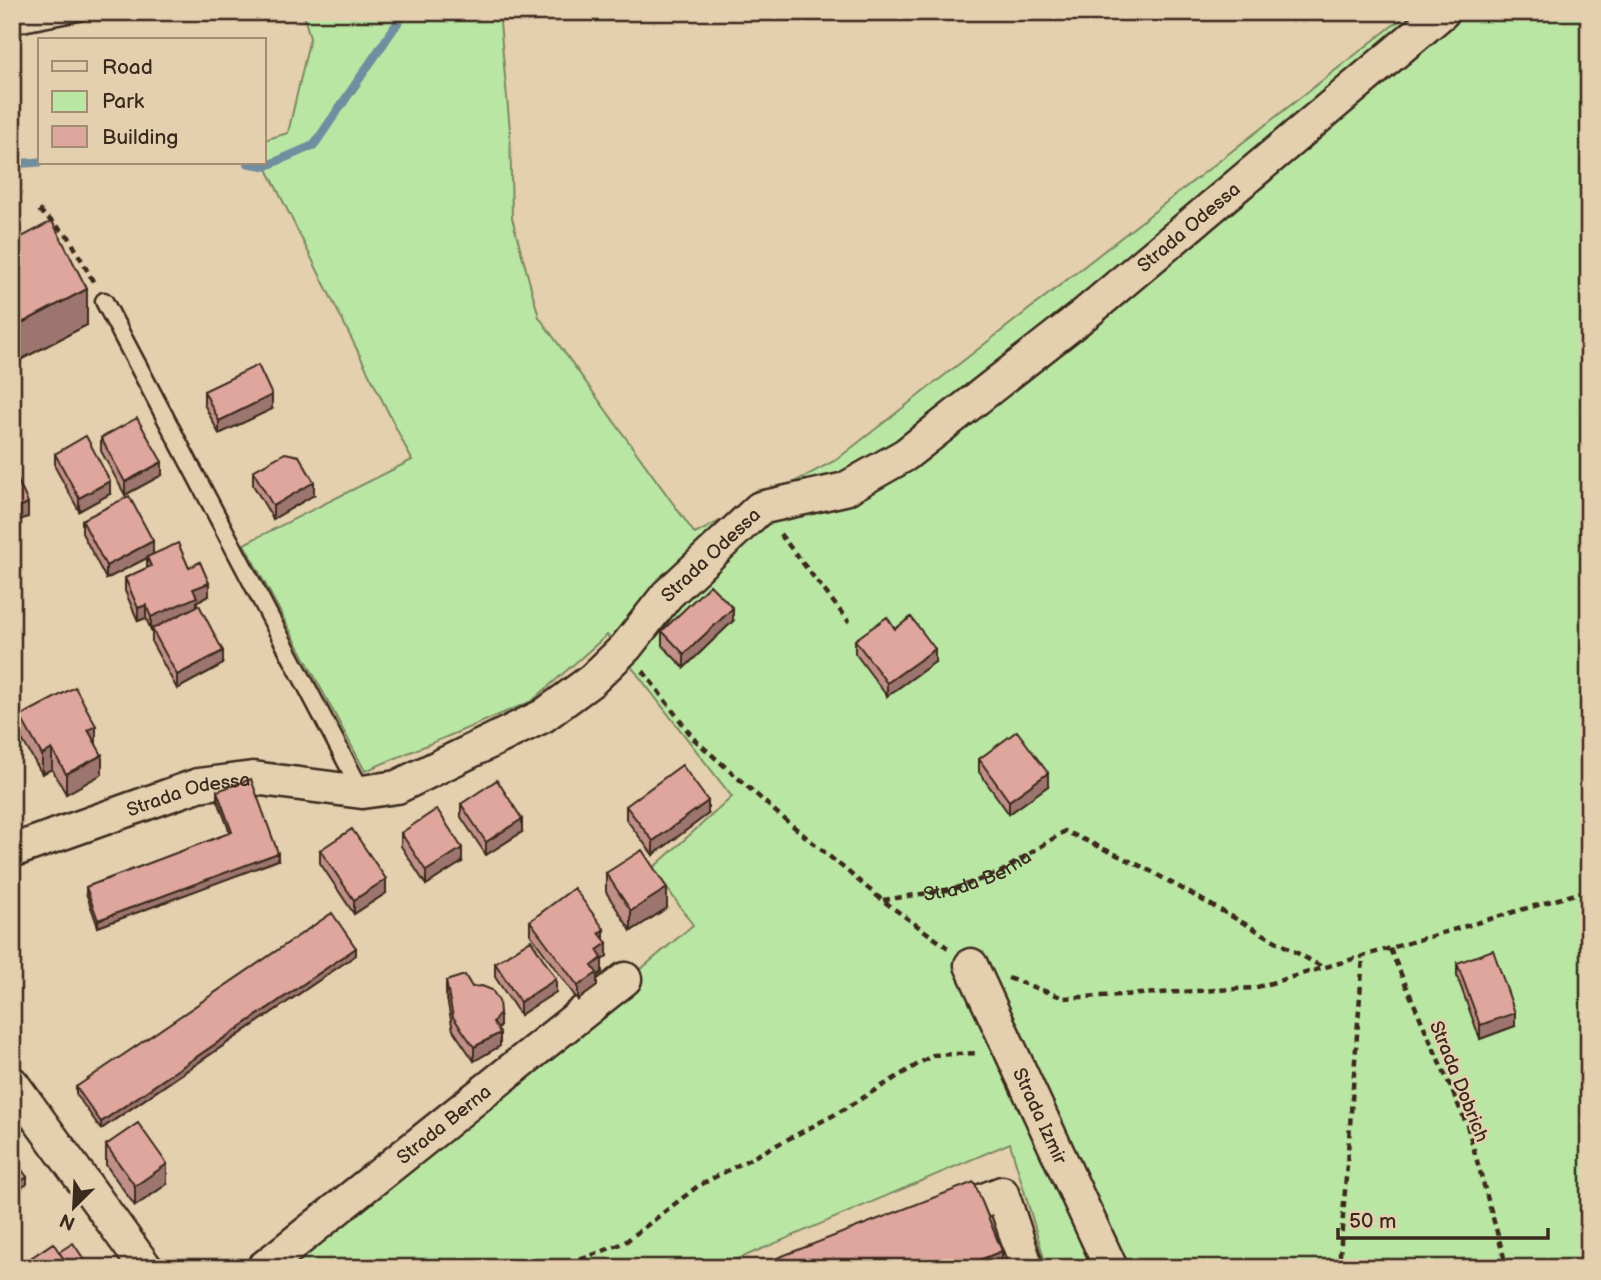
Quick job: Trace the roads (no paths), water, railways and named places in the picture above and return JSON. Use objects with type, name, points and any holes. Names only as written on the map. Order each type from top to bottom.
[{"type":"street","name":"Strada Odessa","points":[[12,851],[198,785],[253,778],[362,792],[397,787],[543,716],[592,680],[626,647],[667,595],[760,509],[845,489],[905,455],[1086,313],[1443,12]]},
{"type":"street","name":"Strada Izmir","points":[[971,965],[1111,1268]]},
{"type":"street","name":"Strada Berna","points":[[263,1268],[625,979]]},
{"type":"street","points":[[12,1083],[146,1268]]},
{"type":"street","points":[[911,1228],[1002,1193],[1027,1268]]},
{"type":"lane","points":[[12,25],[79,12]]},
{"type":"lane","points":[[104,301],[362,792]]},
{"type":"waterway","points":[[254,164],[266,166],[314,145],[405,12]]},
{"type":"waterway","points":[[12,164],[38,162]]}]
